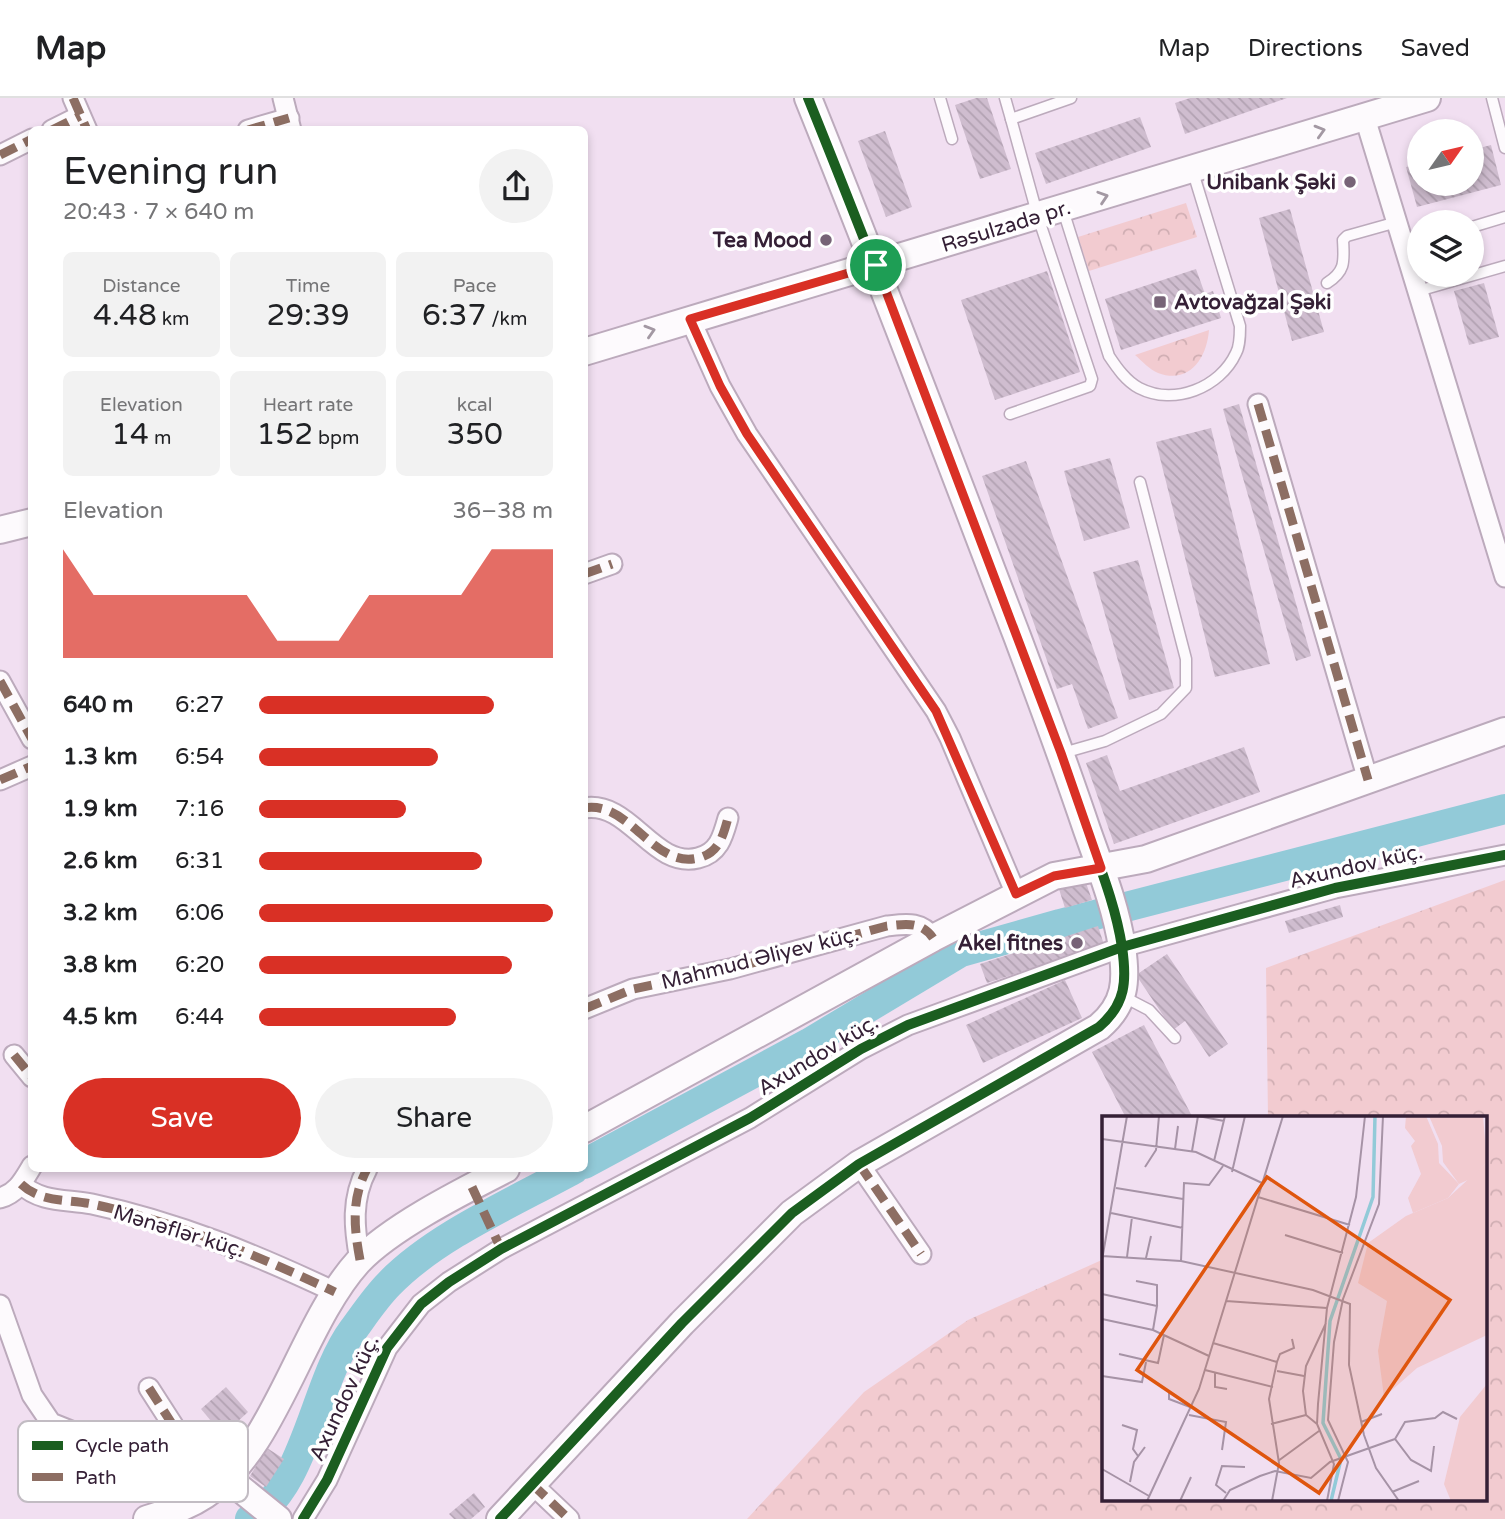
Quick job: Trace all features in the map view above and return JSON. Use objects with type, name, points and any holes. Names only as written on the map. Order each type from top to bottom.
[{"type":"street","points":[[283,98],[290,124]]},
{"type":"street","points":[[500,1519],[761,1241],[802,1205],[859,1164],[1099,1027],[1116,1012],[1123,997],[1120,939],[1104,880],[1061,753],[876,265],[808,98]]},
{"type":"street","name":"Rəsulzadə pr.","points":[[588,351],[1427,98]]},
{"type":"street","points":[[59,126],[80,115]]},
{"type":"street","points":[[1365,118],[1505,577]]},
{"type":"street","points":[[0,155],[28,141]]},
{"type":"street","points":[[690,319],[720,386],[747,434],[936,711],[1016,894]]},
{"type":"street","points":[[1258,404],[1368,780]]},
{"type":"street","points":[[0,530],[28,523]]},
{"type":"street","points":[[588,573],[612,564]]},
{"type":"street","points":[[0,681],[28,732]]},
{"type":"street","points":[[588,1127],[933,938],[1054,876],[1104,880],[1146,859],[1505,731]]},
{"type":"street","points":[[0,779],[28,768]]},
{"type":"street","points":[[588,808],[602,808],[669,855],[685,861],[705,856],[716,848],[728,818]]},
{"type":"street","name":"Axundov küç.","points":[[303,1519],[327,1480],[387,1348],[421,1304],[449,1282],[501,1249],[750,1118],[861,1049],[908,1025],[1120,939],[1335,888],[1505,855]]},
{"type":"street","name":"Mahmud Əliyev küç.","points":[[588,1007],[633,989],[730,969],[887,926],[911,923],[926,928],[933,938]]},
{"type":"street","points":[[14,1055],[28,1072]]},
{"type":"street","points":[[859,1164],[922,1254]]},
{"type":"street","points":[[0,1198],[12,1194],[28,1172]]},
{"type":"street","points":[[360,1260],[353,1224],[358,1185],[365,1172]]},
{"type":"street","points":[[248,1458],[335,1292],[360,1260],[413,1220],[501,1172]]},
{"type":"street","name":"Mənəflər küç.","points":[[21,1184],[30,1193],[47,1199],[92,1204],[222,1241],[335,1292]]},
{"type":"street","points":[[0,1305],[32,1395],[50,1421]]},
{"type":"street","points":[[149,1388],[170,1421]]},
{"type":"street","points":[[532,1484],[569,1519]]},
{"type":"street","points":[[248,1495],[278,1519]]},
{"type":"street","points":[[146,1519],[192,1502]]},
{"type":"lane","points":[[940,98],[952,139]]},
{"type":"lane","points":[[1004,98],[1109,356],[1137,387],[1154,394],[1177,396],[1198,389],[1227,368],[1238,351],[1240,327],[1192,169]]},
{"type":"lane","points":[[1012,119],[1071,98]]},
{"type":"lane","points":[[1492,98],[1505,148]]},
{"type":"lane","points":[[1010,414],[1090,386],[1092,379],[1050,213]]},
{"type":"lane","points":[[1484,223],[1505,217]]},
{"type":"lane","points":[[1327,283],[1341,274],[1345,266],[1343,240],[1347,236],[1397,222]]},
{"type":"lane","points":[[1418,291],[1505,266]]},
{"type":"lane","points":[[1061,753],[1105,741],[1161,714],[1186,688],[1186,659],[1140,482]]},
{"type":"lane","points":[[1123,997],[1149,1010],[1175,1038]]},
{"type":"green space","points":[[1186,203],[1197,237],[1089,271],[1078,237]]},
{"type":"green space","points":[[1209,330],[1205,350],[1188,372],[1169,376],[1158,373],[1135,355]]},
{"type":"green space","points":[[1505,880],[1505,1519],[747,1519],[864,1392],[968,1320],[1102,1260],[1102,1502],[1488,1502],[1488,1116],[1268,1116],[1266,968]]},
{"type":"building","points":[[976,98],[987,98],[1011,169],[980,179],[955,105]]},
{"type":"building","points":[[1190,98],[1287,98],[1185,134],[1175,103]]},
{"type":"building","points":[[1140,117],[1151,147],[1046,184],[1035,153]]},
{"type":"building","points":[[885,131],[912,207],[886,217],[858,141]]},
{"type":"building","points":[[1491,145],[1501,185],[1484,189],[1484,147]]},
{"type":"building","points":[[1414,196],[1459,196],[1417,207]]},
{"type":"building","points":[[1290,209],[1324,332],[1292,341],[1259,218]]},
{"type":"building","points":[[1196,269],[1205,294],[1213,291],[1221,318],[1121,350],[1105,299]]},
{"type":"building","points":[[1047,271],[1080,372],[995,400],[961,300]]},
{"type":"building","points":[[1484,283],[1499,337],[1469,345],[1454,291],[1484,287]]},
{"type":"building","points":[[1239,404],[1311,656],[1296,661],[1223,409]]},
{"type":"building","points":[[1211,428],[1270,664],[1215,677],[1156,442]]},
{"type":"building","points":[[1110,458],[1130,528],[1084,541],[1064,471]]},
{"type":"building","points":[[1026,461],[1118,718],[1088,729],[1072,684],[1057,689],[982,476]]},
{"type":"building","points":[[1138,560],[1174,688],[1129,700],[1093,572]]},
{"type":"building","points":[[1244,747],[1260,792],[1114,844],[1086,763],[1107,755],[1120,791]]},
{"type":"building","points":[[1085,880],[1092,900],[1065,908],[1059,889]]},
{"type":"building","points":[[1340,905],[1343,917],[1289,933],[1285,921]]},
{"type":"building","points":[[1098,926],[1104,945],[987,983],[980,964]]},
{"type":"building","points":[[1167,954],[1228,1044],[1209,1057],[1185,1021],[1173,1030],[1136,975]]},
{"type":"building","points":[[1065,980],[1082,1018],[983,1063],[966,1025]]},
{"type":"building","points":[[1144,1025],[1192,1116],[1125,1116],[1092,1052]]},
{"type":"building","points":[[226,1387],[248,1412],[238,1421],[211,1421],[201,1409]]},
{"type":"building","points":[[267,1448],[284,1459],[266,1487],[250,1476]]},
{"type":"building","points":[[474,1493],[485,1507],[471,1519],[454,1519],[449,1514]]},
{"type":"waterway","points":[[588,1162],[809,1043],[961,952],[1505,809]]},
{"type":"waterway","points":[[250,1519],[269,1504],[284,1484],[297,1459],[340,1351],[384,1289],[429,1250],[452,1235],[568,1172]]},
{"type":"marked path","points":[[73,98],[85,126]]},
{"type":"marked path","points":[[60,126],[80,116]]},
{"type":"marked path","points":[[262,126],[289,118]]},
{"type":"marked path","points":[[0,155],[28,141]]},
{"type":"marked path","points":[[1258,404],[1368,780]]},
{"type":"marked path","points":[[588,573],[612,564]]},
{"type":"marked path","points":[[0,681],[28,732]]},
{"type":"marked path","points":[[0,780],[28,768]]},
{"type":"marked path","points":[[588,808],[600,808],[615,814],[654,845],[682,859],[698,858],[711,852],[722,837],[728,818]]},
{"type":"marked path","points":[[588,1007],[633,989],[730,969],[887,926],[918,926],[933,938]]},
{"type":"marked path","points":[[14,1055],[28,1072]]},
{"type":"marked path","points":[[859,1164],[921,1254]]},
{"type":"marked path","points":[[360,1260],[355,1214],[358,1191],[366,1172]]},
{"type":"marked path","points":[[21,1184],[46,1197],[124,1211],[186,1230],[276,1265],[335,1292]]},
{"type":"marked path","points":[[472,1187],[501,1249]]},
{"type":"marked path","points":[[149,1388],[170,1421]]},
{"type":"marked path","points":[[532,1484],[569,1519]]},
{"type":"cycle path","points":[[500,1519],[682,1323],[792,1213],[859,1164],[1099,1027],[1115,1010],[1122,991],[1124,959],[1116,917],[1070,781],[940,434],[808,98]]},
{"type":"cycle path","points":[[303,1519],[327,1480],[387,1348],[421,1304],[449,1282],[501,1249],[750,1118],[861,1049],[908,1025],[1122,947],[1335,888],[1505,855]]},
{"type":"place","name":"Unibank Şəki","points":[[1350,182]]},
{"type":"place","name":"Tea Mood","points":[[826,240]]},
{"type":"place","name":"Avtovağzal Şəki","points":[[1160,302]]},
{"type":"place","name":"Akel fitnes","points":[[1077,943]]},
{"type":"route","points":[[876,265],[1061,753],[1101,868],[1054,876],[1016,894],[936,711],[919,682],[747,434],[720,386],[690,319],[876,265]]}]
